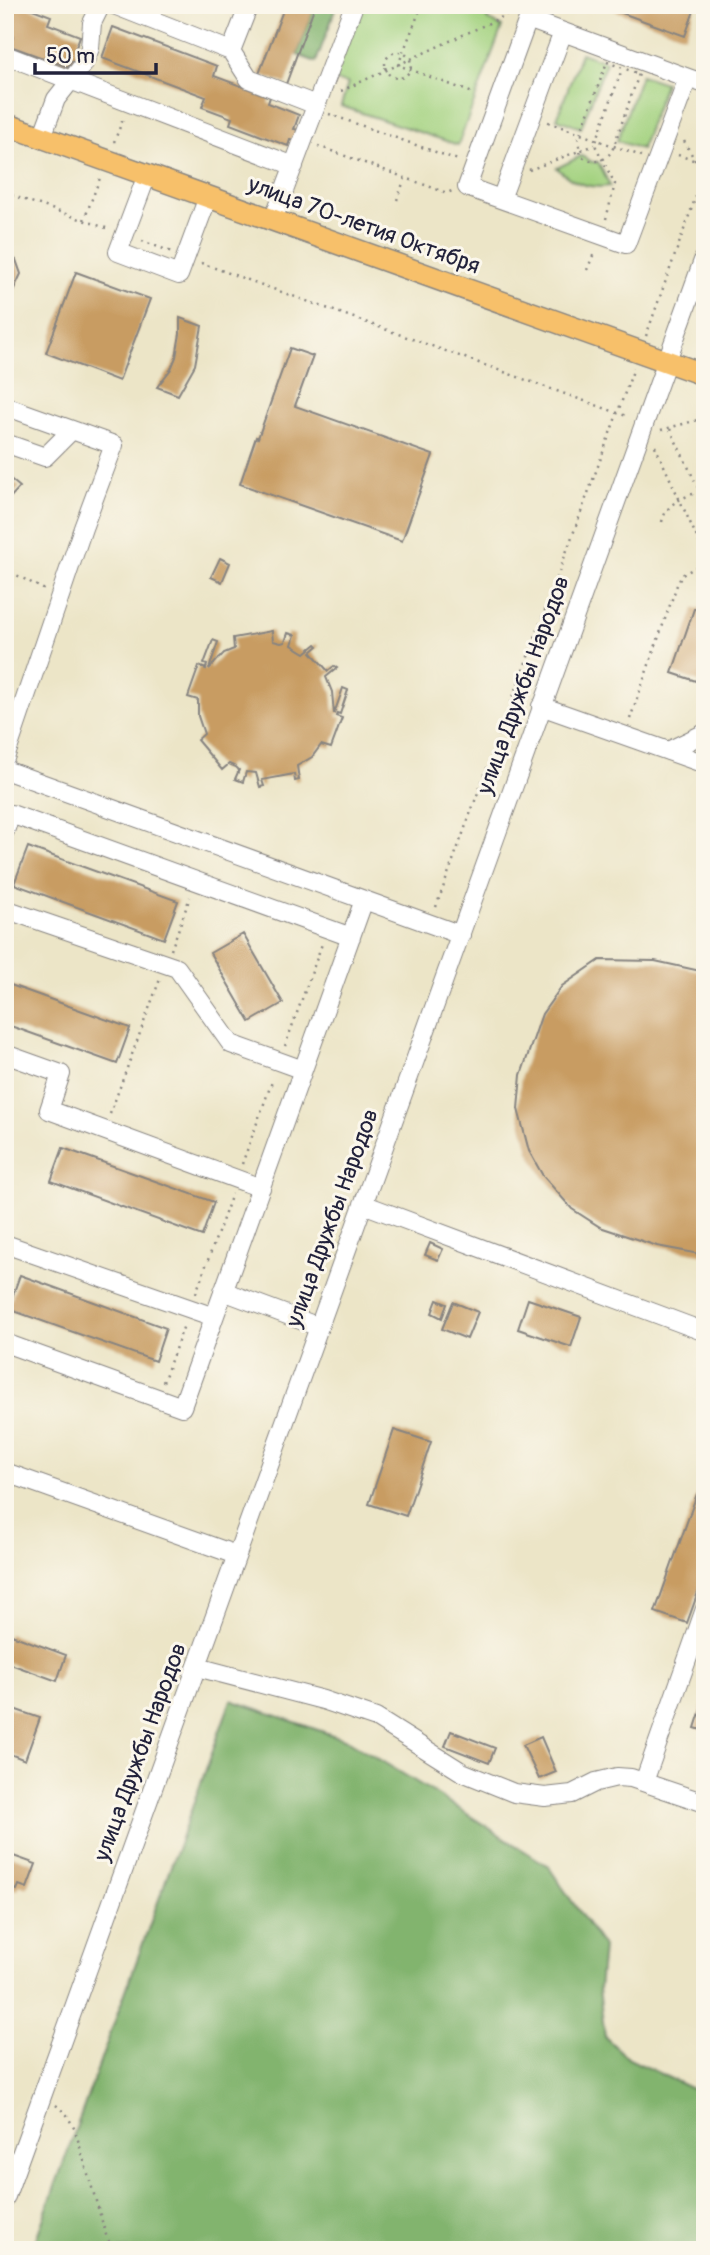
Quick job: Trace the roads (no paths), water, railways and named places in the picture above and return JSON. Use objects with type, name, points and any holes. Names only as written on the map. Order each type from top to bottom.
[{"type":"main road","name":"улица 70-летия Октября","points":[[5,124],[705,375]]},
{"type":"street","points":[[42,137],[56,99],[83,65],[90,48],[92,23],[101,5]]},
{"type":"street","points":[[114,5],[231,51],[248,79],[323,109]]},
{"type":"street","points":[[231,51],[249,5]]},
{"type":"street","points":[[273,220],[294,166],[323,109],[354,5]]},
{"type":"street","points":[[527,10],[563,32],[699,77],[662,148],[626,244],[467,187],[527,10]]},
{"type":"street","points":[[501,199],[563,32]]},
{"type":"street","points":[[5,55],[294,166]]},
{"type":"street","points":[[147,175],[118,252],[179,275],[208,197]]},
{"type":"street","name":"улица Дружбы Народов","points":[[5,2199],[705,254]]},
{"type":"street","points":[[5,406],[114,445],[5,758]]},
{"type":"street","points":[[5,443],[45,457],[72,430]]},
{"type":"street","points":[[541,706],[705,764]]},
{"type":"street","points":[[668,751],[705,733]]},
{"type":"street","points":[[5,770],[461,935]]},
{"type":"street","points":[[5,831],[11,814],[351,937]]},
{"type":"street","points":[[5,1343],[182,1407],[364,900]]},
{"type":"street","points":[[5,909],[177,968],[231,1044],[303,1070]]},
{"type":"street","points":[[5,1054],[61,1074],[49,1110],[261,1188]]},
{"type":"street","points":[[363,1204],[705,1332]]},
{"type":"street","points":[[5,1244],[214,1317]]},
{"type":"street","points":[[223,1291],[319,1327]]},
{"type":"street","points":[[5,1472],[236,1555]]},
{"type":"street","points":[[644,1782],[705,1609]]},
{"type":"street","points":[[197,1667],[323,1700],[376,1718],[463,1772],[514,1793],[545,1797],[572,1794],[596,1782],[617,1777],[631,1778],[705,1803]]}]
